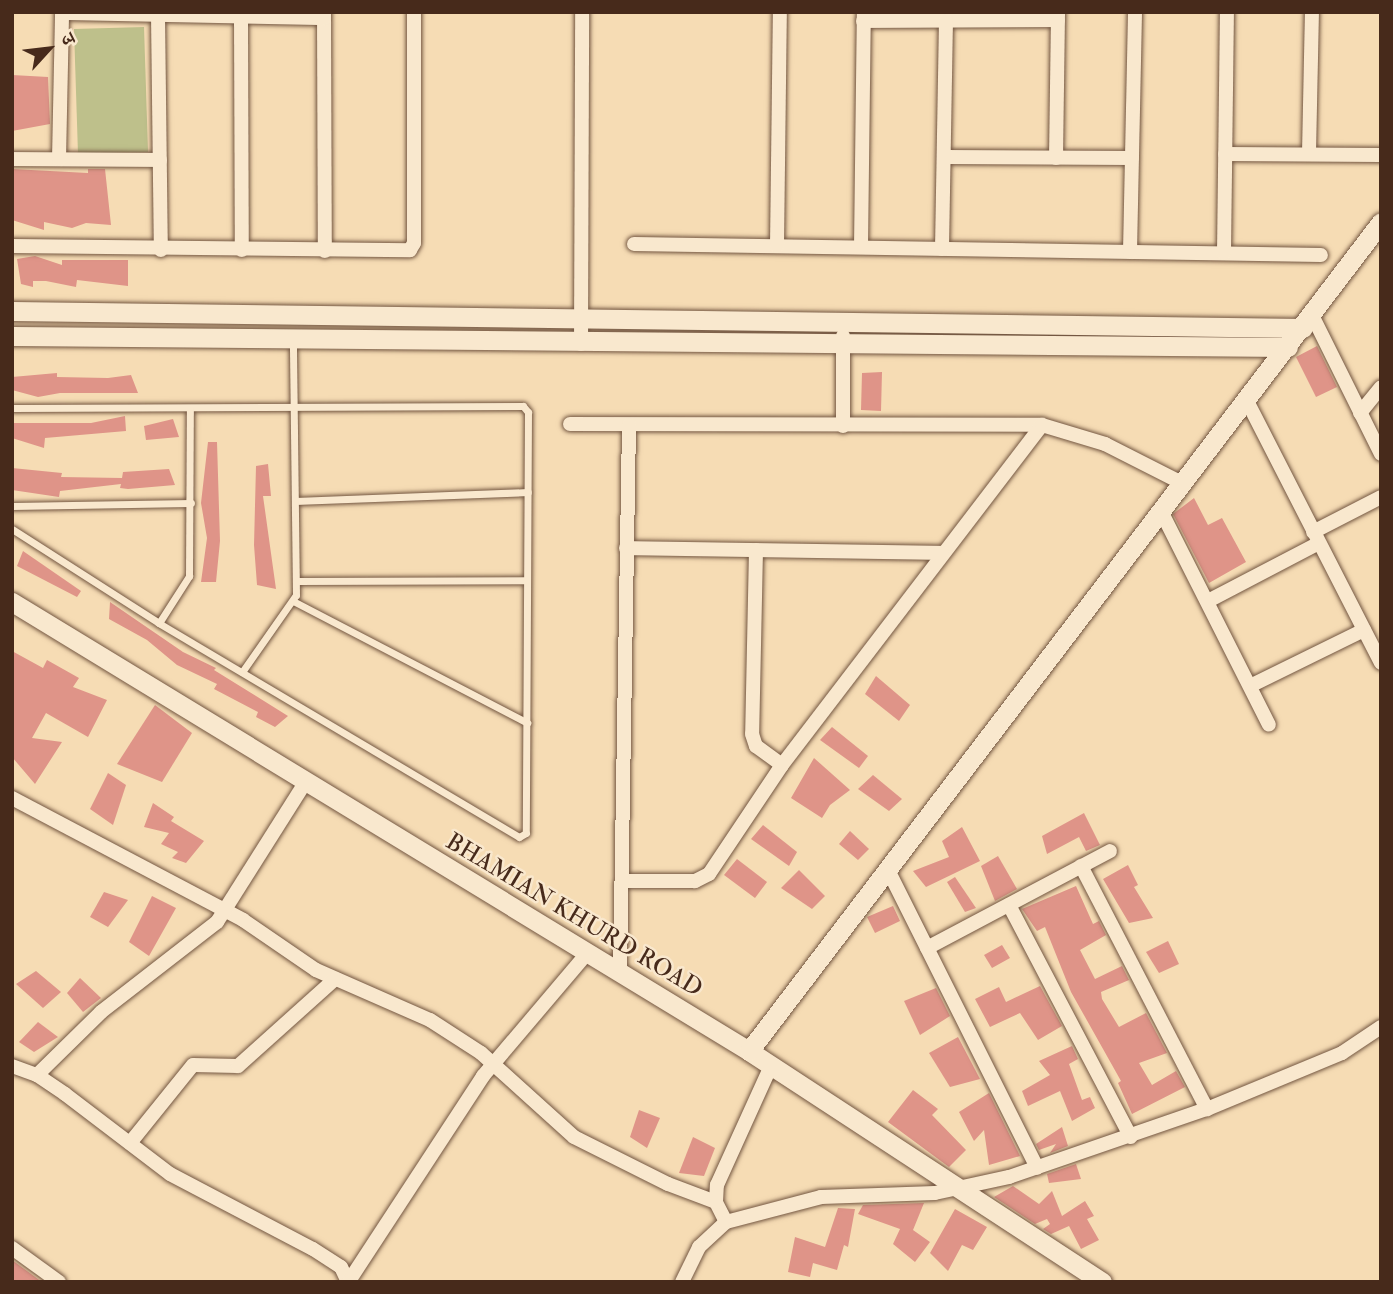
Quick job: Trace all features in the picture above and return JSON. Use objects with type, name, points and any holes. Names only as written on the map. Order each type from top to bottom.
[{"type":"street","points":[[12,246],[325,251],[406,251],[414,247],[414,12]]},
{"type":"street","points":[[581,344],[582,12]]},
{"type":"street","points":[[777,246],[780,12]]},
{"type":"street","points":[[1130,252],[1135,12]]},
{"type":"street","points":[[1224,253],[1227,12]]},
{"type":"street","points":[[1309,153],[1311,12]]},
{"type":"street","points":[[59,159],[62,13],[241,17],[324,15],[325,251]]},
{"type":"street","points":[[158,15],[161,250]]},
{"type":"street","points":[[860,247],[864,17],[946,21],[1058,16],[1056,158]]},
{"type":"street","points":[[241,17],[242,250]]},
{"type":"street","points":[[942,248],[946,21]]},
{"type":"street","points":[[1226,154],[1381,155]]},
{"type":"street","points":[[945,157],[1132,158]]},
{"type":"street","points":[[12,159],[160,160]]},
{"type":"street","points":[[749,1051],[1162,513],[1381,222]]},
{"type":"street","points":[[634,244],[1321,255]]},
{"type":"street","points":[[12,311],[843,321],[1307,321]]},
{"type":"street","points":[[843,321],[843,426]]},
{"type":"street","points":[[1307,321],[1381,454]]},
{"type":"street","points":[[12,336],[581,344],[1288,347]]},
{"type":"street","points":[[1360,413],[1381,387]]},
{"type":"street","points":[[1247,401],[1381,663]]},
{"type":"street","points":[[570,424],[1042,425],[1105,444],[1184,484]]},
{"type":"street","points":[[620,973],[629,425]]},
{"type":"street","points":[[622,881],[695,881],[709,874],[782,765],[1042,425]]},
{"type":"street","points":[[1208,601],[1381,497]]},
{"type":"street","points":[[1162,513],[1269,725]]},
{"type":"street","points":[[626,548],[942,553]]},
{"type":"street","points":[[756,550],[752,734],[756,746],[782,765]]},
{"type":"street","name":"BHAMIAN KHURD ROAD","points":[[12,602],[749,1051],[1102,1282]]},
{"type":"street","points":[[1250,687],[1364,630]]},
{"type":"street","points":[[37,1075],[101,1012],[226,911],[306,780]]},
{"type":"street","points":[[12,798],[226,911],[335,979],[430,1020],[493,1063],[574,1137],[656,1179],[716,1202]]},
{"type":"street","points":[[927,948],[1110,851]]},
{"type":"street","points":[[1081,866],[1207,1109]]},
{"type":"street","points":[[888,870],[1037,1168]]},
{"type":"street","points":[[1009,905],[1131,1137]]},
{"type":"street","points":[[12,1066],[37,1075],[170,1174],[286,1233],[341,1267],[349,1281],[493,1063],[588,953]]},
{"type":"street","points":[[130,1143],[193,1065],[238,1066],[335,979]]},
{"type":"street","points":[[682,1282],[699,1247],[726,1222],[821,1197],[959,1190],[1037,1168],[1207,1109],[1342,1053],[1381,1027]]},
{"type":"street","points":[[726,1222],[716,1202],[717,1185],[771,1066]]},
{"type":"street","points":[[12,1248],[59,1282]]},
{"type":"lane","points":[[242,672],[295,602],[293,340]]},
{"type":"lane","points":[[12,408],[190,410],[292,406],[523,406],[528,412],[526,833],[519,837],[159,623],[12,529]]},
{"type":"lane","points":[[159,623],[188,582],[190,410]]},
{"type":"lane","points":[[295,501],[528,492]]},
{"type":"lane","points":[[12,506],[191,503]]},
{"type":"lane","points":[[296,581],[527,580]]},
{"type":"lane","points":[[295,602],[527,723]]},
{"type":"green space","points":[[144,27],[148,152],[78,154],[74,29]]},
{"type":"building","points":[[12,75],[48,77],[50,124],[12,131]]},
{"type":"building","points":[[12,169],[88,173],[88,169],[105,169],[111,225],[86,223],[72,228],[44,222],[44,230],[12,220]]},
{"type":"building","points":[[35,256],[62,265],[62,260],[128,260],[128,286],[77,280],[76,287],[46,281],[33,281],[33,287],[21,284],[17,259]]},
{"type":"building","points":[[1317,346],[1337,387],[1316,397],[1296,357]]},
{"type":"building","points":[[882,372],[881,411],[861,410],[862,373]]},
{"type":"building","points":[[57,373],[57,377],[108,378],[131,375],[138,393],[60,393],[38,397],[12,390],[12,377]]},
{"type":"building","points":[[125,416],[126,431],[45,438],[44,448],[12,438],[12,423],[91,423]]},
{"type":"building","points":[[173,419],[179,437],[146,440],[144,426]]},
{"type":"building","points":[[208,442],[217,442],[220,541],[216,582],[201,582],[207,538],[201,503]]},
{"type":"building","points":[[268,464],[271,496],[263,496],[276,589],[257,585],[254,545],[256,466]]},
{"type":"building","points":[[12,468],[62,473],[61,477],[122,478],[123,472],[169,469],[175,485],[128,489],[120,488],[121,484],[60,491],[59,497],[12,490]]},
{"type":"building","points":[[1194,498],[1208,525],[1222,518],[1246,562],[1209,583],[1173,514]]},
{"type":"building","points":[[23,551],[81,591],[77,597],[17,566]]},
{"type":"building","points":[[110,602],[183,652],[216,668],[214,670],[288,716],[275,727],[256,717],[258,712],[214,689],[217,684],[177,665],[147,640],[109,619]]},
{"type":"building","points":[[12,651],[43,668],[47,660],[79,678],[73,687],[107,700],[88,737],[46,713],[32,738],[62,742],[35,784],[12,757]]},
{"type":"building","points":[[876,676],[910,705],[899,721],[865,694]]},
{"type":"building","points":[[155,705],[192,733],[162,782],[117,764]]},
{"type":"building","points":[[832,727],[868,756],[859,768],[820,740]]},
{"type":"building","points":[[814,758],[850,790],[830,805],[822,818],[791,798]]},
{"type":"building","points":[[108,773],[126,785],[113,825],[90,809]]},
{"type":"building","points":[[873,775],[902,799],[889,811],[858,789]]},
{"type":"building","points":[[153,803],[174,817],[171,821],[204,841],[186,863],[172,858],[178,852],[161,844],[169,833],[144,827]]},
{"type":"building","points":[[1084,813],[1100,845],[1086,851],[1079,837],[1047,854],[1042,836]]},
{"type":"building","points":[[763,825],[797,852],[789,866],[751,839]]},
{"type":"building","points":[[962,827],[980,861],[926,887],[913,871],[949,857],[942,841]]},
{"type":"building","points":[[850,831],[869,849],[858,860],[839,844]]},
{"type":"building","points":[[998,856],[1017,889],[995,901],[981,866]]},
{"type":"building","points":[[737,859],[767,882],[755,898],[724,875]]},
{"type":"building","points":[[1128,865],[1138,885],[1134,887],[1153,918],[1129,923],[1103,879]]},
{"type":"building","points":[[799,870],[825,896],[812,909],[781,888]]},
{"type":"building","points":[[955,877],[976,908],[965,912],[947,882]]},
{"type":"building","points":[[1076,886],[1093,924],[1099,921],[1106,935],[1080,950],[1095,979],[1122,966],[1129,980],[1101,992],[1102,999],[1119,1027],[1146,1013],[1167,1053],[1139,1063],[1152,1085],[1176,1071],[1185,1087],[1132,1114],[1118,1083],[1121,1081],[1071,992],[1045,927],[1037,931],[1022,909]]},
{"type":"building","points":[[104,892],[128,900],[108,927],[90,917]]},
{"type":"building","points":[[152,896],[176,908],[149,956],[129,942]]},
{"type":"building","points":[[893,906],[900,921],[875,933],[867,917]]},
{"type":"building","points":[[1168,941],[1179,964],[1159,973],[1146,952]]},
{"type":"building","points":[[1002,945],[1010,958],[992,968],[984,955]]},
{"type":"building","points":[[36,971],[61,992],[43,1008],[16,984]]},
{"type":"building","points":[[80,978],[101,998],[83,1012],[67,993]]},
{"type":"building","points":[[1040,986],[1062,1026],[1038,1040],[1020,1013],[990,1027],[975,999],[999,987],[1006,1002]]},
{"type":"building","points":[[936,988],[950,1016],[920,1035],[904,1001]]},
{"type":"building","points":[[38,1022],[58,1037],[34,1052],[19,1042]]},
{"type":"building","points":[[958,1037],[980,1079],[950,1087],[929,1053]]},
{"type":"building","points":[[1072,1046],[1078,1059],[1069,1064],[1082,1100],[1090,1097],[1095,1108],[1072,1121],[1060,1091],[1028,1106],[1022,1091],[1050,1075],[1039,1061]]},
{"type":"building","points":[[913,1090],[938,1109],[932,1115],[966,1150],[949,1167],[888,1122]]},
{"type":"building","points":[[989,1093],[1020,1156],[989,1165],[984,1130],[974,1141],[959,1112]]},
{"type":"building","points":[[639,1110],[660,1118],[647,1148],[630,1137]]},
{"type":"building","points":[[1062,1127],[1068,1146],[1050,1153],[1056,1144],[1039,1150],[1036,1144]]},
{"type":"building","points":[[693,1137],[715,1148],[704,1176],[679,1173]]},
{"type":"building","points":[[1076,1164],[1081,1179],[1049,1183],[1047,1174]]},
{"type":"building","points":[[1013,1186],[1039,1204],[1052,1191],[1062,1216],[1085,1201],[1094,1216],[1087,1219],[1099,1240],[1081,1249],[1069,1226],[1051,1234],[1043,1229],[1050,1224],[1047,1219],[1035,1224],[994,1197]]},
{"type":"building","points":[[924,1203],[913,1230],[930,1242],[915,1262],[893,1244],[900,1229],[858,1214],[863,1205]]},
{"type":"building","points":[[838,1208],[855,1209],[848,1247],[844,1245],[837,1270],[813,1263],[810,1277],[788,1272],[795,1237],[825,1247]]},
{"type":"building","points":[[955,1209],[987,1227],[973,1250],[962,1245],[948,1271],[930,1253]]},
{"type":"building","points":[[12,1260],[42,1282],[12,1282]]}]
